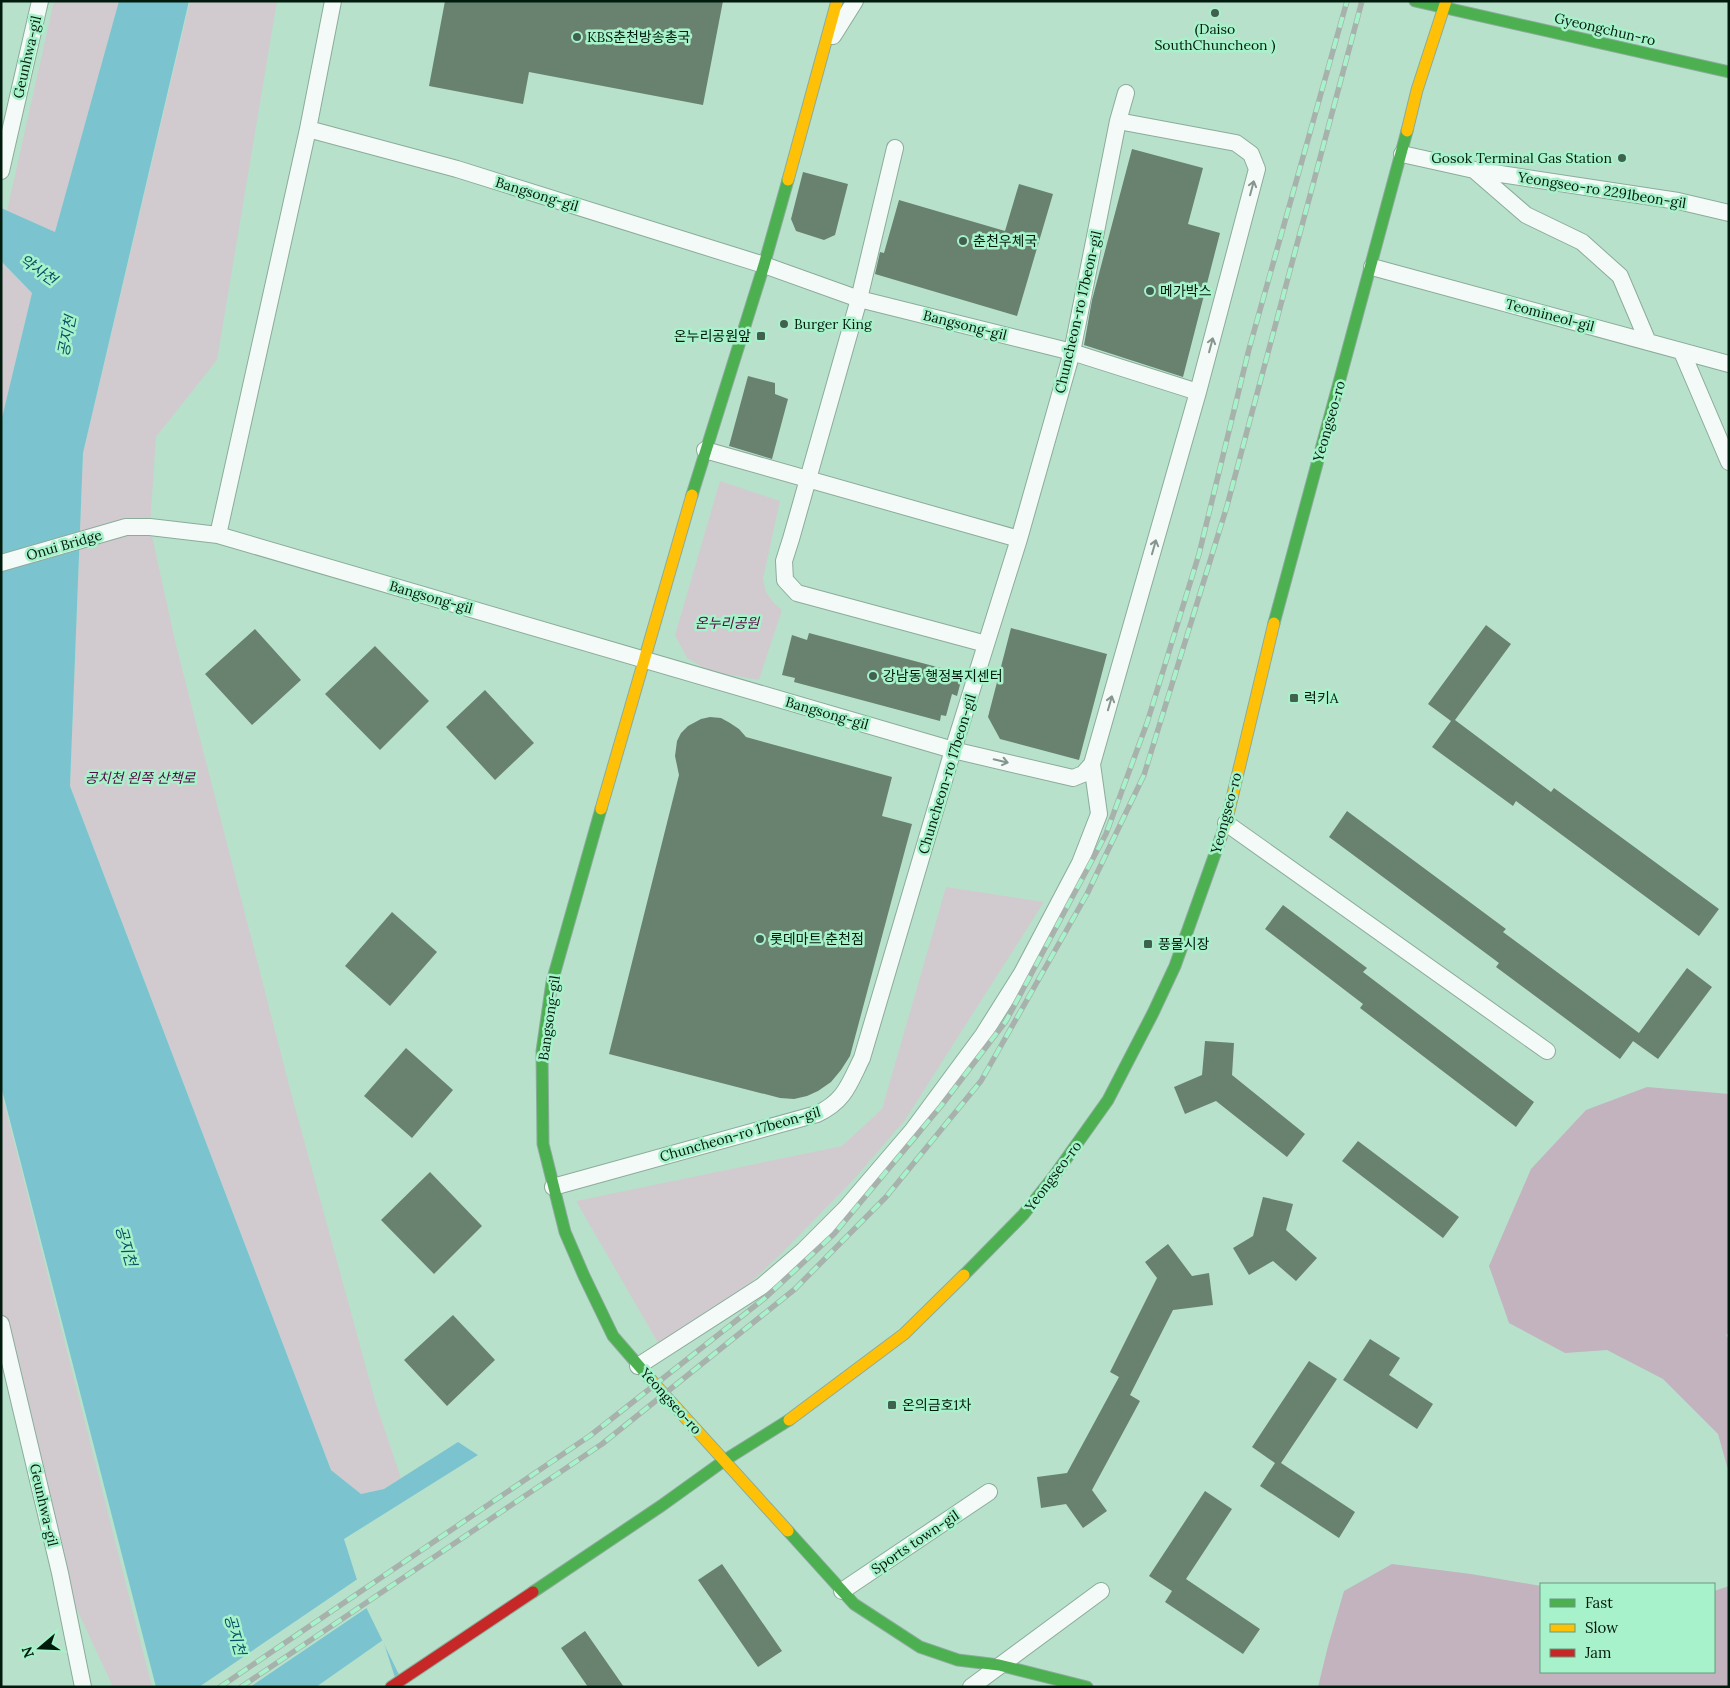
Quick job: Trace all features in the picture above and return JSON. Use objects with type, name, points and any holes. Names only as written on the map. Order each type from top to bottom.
[{"type":"street","name":"Geunhwa-gil","points":[[1,171],[40,1]]},
{"type":"street","points":[[218,535],[308,129],[333,1]]},
{"type":"street","points":[[824,50],[855,1]]},
{"type":"street","name":"Gyeongchun-ro","points":[[1415,1],[1446,5],[1729,72]]},
{"type":"street","name":"Bangsong-gil","points":[[638,1366],[613,1336],[565,1232],[543,1144],[542,1051],[552,982],[705,450],[764,265],[836,3]]},
{"type":"street","name":"Yeongseo-ro","points":[[391,1687],[661,1506],[725,1460],[787,1421],[904,1334],[983,1257],[1030,1207],[1108,1100],[1153,1013],[1185,940],[1226,823],[1280,597],[1372,266],[1417,90],[1446,5]]},
{"type":"street","name":"Chuncheon-ro 17beon-gil","points":[[553,1187],[804,1118],[829,1108],[842,1097],[862,1058],[953,750],[1018,539],[1072,352],[1118,121],[1126,93]]},
{"type":"street","name":"Yeongseo-ro","points":[[725,1460],[638,1366],[762,1286],[790,1262],[846,1208],[912,1131],[983,1035],[1022,973],[1080,863],[1099,814],[1092,764],[1198,392],[1257,169],[1251,154],[1236,142],[1118,121]]},
{"type":"street","name":"Bangsong-gil","points":[[308,129],[457,170],[764,265],[859,299],[1072,352],[1198,392]]},
{"type":"street","points":[[895,148],[859,299],[784,561],[786,580],[797,593],[986,644]]},
{"type":"street","name":"Yeongseo-ro 2291beon-gil","points":[[1402,154],[1474,170],[1678,201],[1729,213]]},
{"type":"street","name":"Yeongseo-ro 2291beon-gil","points":[[1474,170],[1526,216],[1582,242],[1620,276],[1648,342]]},
{"type":"street","name":"Teomineol-gil","points":[[1372,266],[1729,364]]},
{"type":"street","points":[[1682,352],[1729,462]]},
{"type":"street","points":[[705,450],[1018,539]]},
{"type":"street","name":"Bangsong-gil","points":[[126,527],[150,527],[218,535],[644,658],[953,750]]},
{"type":"street","name":"Onui Bridge","points":[[1,563],[126,527]]},
{"type":"street","points":[[953,750],[1073,778],[1083,774],[1092,764]]},
{"type":"street","points":[[1226,823],[1547,1051]]},
{"type":"street","name":"Geunhwa-gil","points":[[1,1324],[60,1573],[83,1687]]},
{"type":"street","points":[[725,1460],[854,1604],[920,1646],[958,1660],[999,1665],[1087,1687]]},
{"type":"street","name":"Sports town-gil","points":[[842,1591],[989,1492]]},
{"type":"street","points":[[971,1687],[1101,1591]]},
{"type":"green space","points":[[54,1],[119,1],[55,233],[7,211]]},
{"type":"green space","name":"공치천 왼쪽 산책로","points":[[190,1],[277,1],[217,360],[156,437],[150,527],[176,645],[290,1089],[376,1404],[401,1478],[384,1489],[361,1494],[331,1470],[70,786],[83,453]]},
{"type":"green space","points":[[1,261],[32,293],[1,422]]},
{"type":"green space","name":"온누리공원","points":[[720,481],[780,501],[763,579],[766,592],[782,610],[759,680],[709,671],[687,658],[675,635]]},
{"type":"green space","points":[[946,887],[1044,902],[905,1120],[855,1178],[781,1254],[716,1315],[661,1348],[576,1201],[842,1146],[882,1109]]},
{"type":"green space","points":[[1,1090],[152,1687],[113,1687],[60,1573],[1,1324]]},
{"type":"shaded area","points":[[1647,1087],[1729,1094],[1729,1333],[1726,1335],[1729,1339],[1729,1473],[1718,1434],[1663,1379],[1607,1350],[1565,1353],[1509,1323],[1489,1266],[1531,1169],[1586,1110]]},
{"type":"shaded area","points":[[1392,1564],[1471,1574],[1540,1586],[1540,1673],[1715,1673],[1715,1591],[1729,1586],[1729,1687],[1318,1687],[1344,1591]]},
{"type":"water","points":[[119,1],[189,1],[83,453],[70,786],[331,1470],[361,1494],[384,1489],[458,1442],[478,1455],[344,1539],[365,1605],[405,1687],[156,1687],[1,1086],[1,422],[32,293],[1,261],[1,208],[55,232]]},
{"type":"pier","points":[[359,1578],[368,1607],[250,1687],[199,1687]]},
{"type":"pier","points":[[383,1640],[398,1687],[316,1687]]},
{"type":"building","name":"KBS춘천방송총국","points":[[445,1],[723,1],[703,105],[529,72],[523,104],[429,86]]},
{"type":"building","name":"메가박스","points":[[1132,149],[1203,168],[1188,224],[1220,233],[1183,377],[1084,345],[1092,300]]},
{"type":"building","points":[[803,172],[848,184],[835,235],[824,240],[796,231],[791,219]]},
{"type":"building","name":"춘천우체국","points":[[1019,184],[1053,194],[1017,316],[875,274],[880,252],[884,253],[899,200],[1005,231]]},
{"type":"building","points":[[748,376],[775,383],[775,394],[788,399],[772,459],[729,446]]},
{"type":"building","points":[[1486,625],[1511,644],[1455,720],[1551,792],[1554,788],[1719,909],[1699,936],[1516,801],[1513,806],[1432,747],[1451,721],[1428,704]]},
{"type":"building","points":[[1011,628],[1107,654],[1079,760],[1000,739],[988,717]]},
{"type":"building","points":[[255,629],[301,680],[252,725],[205,674]]},
{"type":"building","name":"강남동 행정복지센터","points":[[809,633],[956,672],[961,681],[957,696],[952,694],[946,716],[941,715],[940,721],[794,682],[795,678],[782,675],[792,635],[807,640]]},
{"type":"building","points":[[375,646],[429,701],[380,750],[325,694]]},
{"type":"building","points":[[485,690],[534,743],[495,780],[446,727]]},
{"type":"building","name":"롯데마트 춘천점","points":[[710,717],[721,718],[730,723],[746,737],[892,777],[882,816],[912,824],[850,1056],[831,1082],[807,1096],[794,1099],[780,1098],[609,1054],[679,775],[675,756],[677,741],[681,733],[688,726],[701,719]]},
{"type":"building","points":[[1347,811],[1506,929],[1503,932],[1639,1033],[1620,1059],[1496,967],[1499,963],[1329,837]]},
{"type":"building","points":[[1283,905],[1367,968],[1363,972],[1534,1102],[1516,1127],[1360,1008],[1363,1004],[1265,929]]},
{"type":"building","points":[[392,912],[437,952],[390,1006],[345,966]]},
{"type":"building","points":[[1687,968],[1712,987],[1658,1059],[1633,1041]]},
{"type":"building","points":[[1205,1041],[1234,1043],[1232,1075],[1305,1134],[1287,1157],[1216,1101],[1185,1114],[1174,1087],[1202,1075]]},
{"type":"building","points":[[406,1048],[453,1090],[412,1138],[364,1096]]},
{"type":"building","points":[[1358,1141],[1459,1217],[1443,1238],[1342,1161]]},
{"type":"building","points":[[430,1172],[482,1226],[434,1274],[381,1220]]},
{"type":"building","points":[[1263,1197],[1293,1204],[1286,1230],[1317,1258],[1296,1281],[1273,1261],[1249,1275],[1233,1248],[1253,1236]]},
{"type":"building","points":[[1168,1244],[1192,1276],[1209,1273],[1213,1305],[1173,1310],[1130,1395],[1140,1401],[1092,1490],[1107,1511],[1083,1528],[1066,1504],[1041,1508],[1037,1477],[1067,1473],[1119,1377],[1110,1372],[1157,1278],[1145,1262]]},
{"type":"building","points":[[453,1315],[495,1360],[447,1406],[404,1360]]},
{"type":"building","points":[[1370,1339],[1400,1358],[1389,1375],[1433,1404],[1417,1429],[1343,1380]]},
{"type":"building","points":[[1309,1361],[1337,1379],[1281,1463],[1355,1512],[1339,1538],[1260,1486],[1275,1463],[1252,1447]]},
{"type":"building","points":[[1205,1491],[1232,1509],[1186,1579],[1260,1629],[1243,1654],[1165,1602],[1172,1591],[1149,1576]]},
{"type":"building","points":[[722,1564],[782,1651],[758,1667],[698,1580]]},
{"type":"building","points":[[585,1631],[624,1687],[588,1687],[561,1648]]},
{"type":"railway","points":[[220,1687],[591,1435],[765,1298],[834,1234],[941,1106],[1006,1021],[1106,834],[1147,723],[1199,554],[1249,349],[1347,1]]},
{"type":"railway","points":[[241,1687],[602,1444],[795,1289],[886,1197],[981,1081],[1087,894],[1144,775],[1227,506],[1362,1]]},
{"type":"traffic: fast","points":[[1415,1],[1729,72]]},
{"type":"traffic: fast","points":[[1274,623],[1407,131]]},
{"type":"traffic: fast","points":[[692,495],[764,265],[788,180]]},
{"type":"traffic: fast","points":[[601,809],[552,982],[542,1051],[543,1144],[565,1232],[584,1276],[613,1336],[652,1381]]},
{"type":"traffic: fast","points":[[964,1275],[1023,1215],[1054,1176],[1108,1100],[1175,966],[1221,837]]},
{"type":"traffic: fast","points":[[533,1592],[661,1506],[725,1460],[789,1420]]},
{"type":"traffic: fast","points":[[788,1531],[854,1604],[920,1647],[958,1660],[999,1665],[1087,1687]]},
{"type":"traffic: slow","points":[[788,180],[837,1]]},
{"type":"traffic: slow","points":[[1407,131],[1417,90],[1446,1]]},
{"type":"traffic: slow","points":[[601,809],[692,495]]},
{"type":"traffic: slow","points":[[1221,837],[1274,623]]},
{"type":"traffic: slow","points":[[789,1420],[904,1334],[964,1275]]},
{"type":"traffic: slow","points":[[652,1381],[788,1531]]},
{"type":"traffic: jam","points":[[391,1687],[533,1592]]},
{"type":"place","name":"(Daiso SouthChuncheon )","points":[[1215,13]]},
{"type":"place","name":"KBS춘천방송총국","points":[[577,37]]},
{"type":"place","name":"Gosok Terminal Gas Station","points":[[1622,158]]},
{"type":"place","name":"춘천우체국","points":[[963,241]]},
{"type":"place","name":"메가박스","points":[[1150,291]]},
{"type":"place","name":"Burger King","points":[[784,324]]},
{"type":"place","name":"온누리공원앞","points":[[761,336]]},
{"type":"place","name":"강남동 행정복지센터","points":[[873,676]]},
{"type":"place","name":"럭키A","points":[[1294,698]]},
{"type":"place","name":"롯데마트 춘천점","points":[[760,939]]},
{"type":"place","name":"풍물시장","points":[[1148,944]]},
{"type":"place","name":"온의금호1차","points":[[892,1405]]},
{"type":"water label","name":"약사천","points":[[38,270]]},
{"type":"water label","name":"공지천","points":[[67,336]]},
{"type":"water label","name":"공지천","points":[[126,1246]]},
{"type":"water label","name":"공지천","points":[[235,1635]]}]
